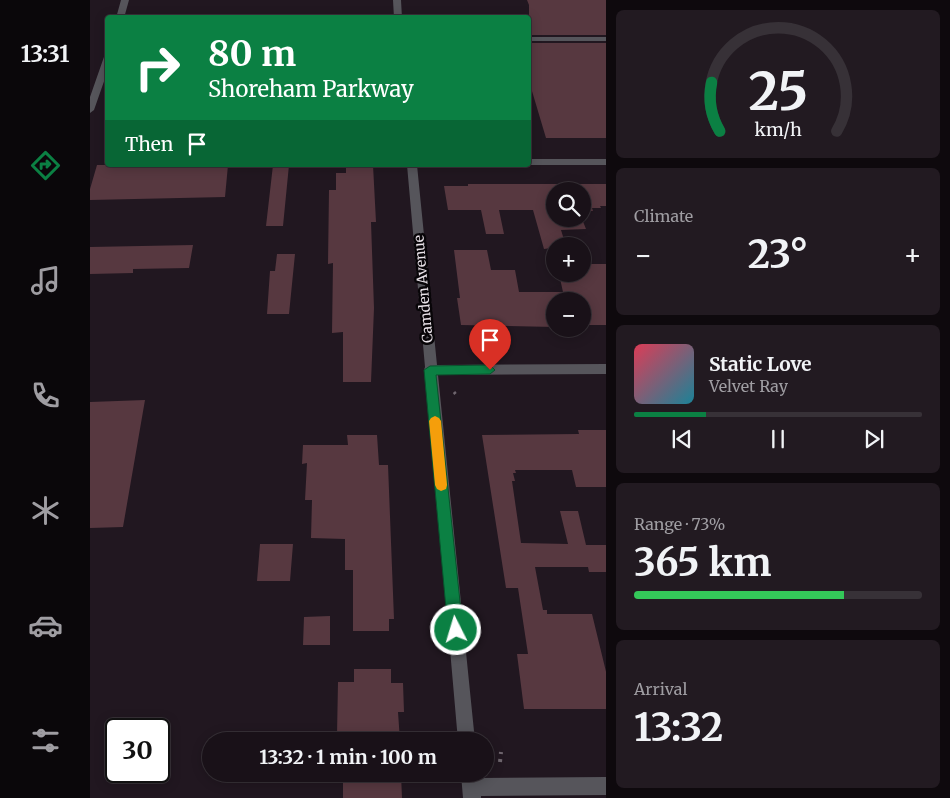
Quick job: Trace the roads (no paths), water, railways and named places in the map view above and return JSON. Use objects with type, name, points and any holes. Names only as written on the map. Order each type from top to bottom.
[{"type":"street","points":[[121,15],[126,0]]},
{"type":"street","points":[[397,0],[398,15]]},
{"type":"street","points":[[531,38],[606,38]]},
{"type":"street","points":[[90,110],[105,65]]},
{"type":"street","points":[[531,162],[606,162]]},
{"type":"street","name":"Camden Avenue","points":[[412,167],[430,370],[466,732]]},
{"type":"street","points":[[430,370],[606,369]]},
{"type":"street","points":[[471,786],[606,786]]}]
